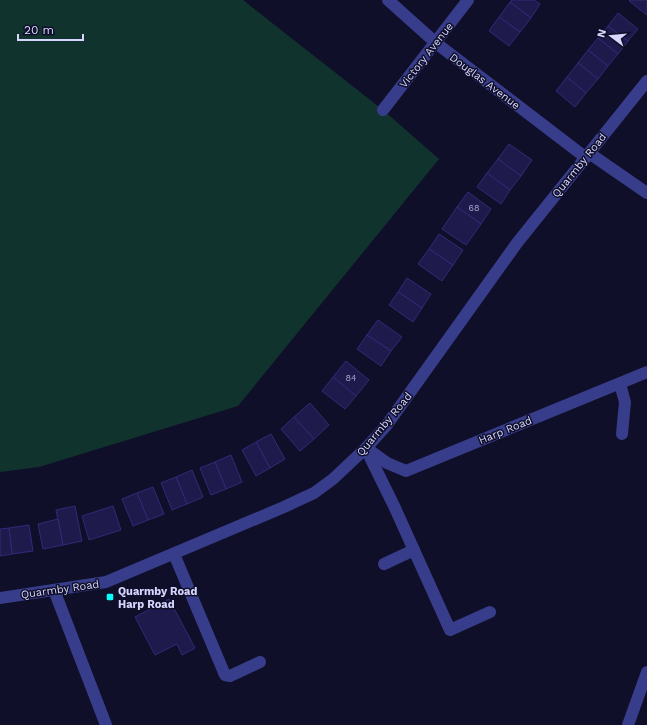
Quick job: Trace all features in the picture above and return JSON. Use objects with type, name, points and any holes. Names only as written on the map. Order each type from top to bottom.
[{"type":"street","name":"Douglas Avenue","points":[[388,0],[436,43],[587,155],[647,193]]},
{"type":"street","name":"Victory Avenue","points":[[383,110],[468,0]]},
{"type":"street","name":"Quarmby Road","points":[[0,598],[106,582],[314,493],[333,479],[366,448],[404,402],[516,243],[647,81]]},
{"type":"street","name":"Harp Road","points":[[366,448],[386,463],[406,471],[647,372]]},
{"type":"street","points":[[620,384],[625,402],[622,434]]},
{"type":"street","points":[[366,448],[450,630],[490,612]]},
{"type":"street","points":[[384,564],[414,550]]},
{"type":"street","points":[[174,554],[225,675],[230,676],[260,662]]},
{"type":"street","points":[[54,590],[106,725]]},
{"type":"street","points":[[628,725],[647,672]]},
{"type":"green space","points":[[0,0],[243,0],[383,110],[439,159],[238,406],[39,467],[0,472]]},
{"type":"building","points":[[512,0],[534,0],[540,4],[531,18],[510,2]]},
{"type":"building","points":[[630,0],[647,0],[647,15],[629,1]]},
{"type":"building","points":[[510,2],[531,18],[520,32],[499,17]]},
{"type":"building","points":[[618,13],[638,29],[628,41],[608,26]]},
{"type":"building","points":[[499,17],[520,32],[509,46],[489,31]]},
{"type":"building","points":[[608,26],[628,41],[618,54],[598,38]]},
{"type":"building","points":[[598,38],[618,54],[608,66],[588,50]]},
{"type":"building","points":[[588,50],[608,66],[598,79],[578,63]]},
{"type":"building","points":[[578,63],[598,79],[586,93],[567,77]]},
{"type":"building","points":[[567,77],[586,93],[575,107],[556,91]]},
{"type":"building","points":[[509,144],[532,160],[521,176],[498,159]]},
{"type":"building","points":[[498,159],[521,176],[510,190],[487,173]]},
{"type":"building","points":[[487,173],[510,190],[501,204],[477,187]]},
{"type":"building","points":[[468,192],[491,209],[481,224],[457,207]]},
{"type":"building","points":[[457,207],[481,224],[466,245],[442,229]]},
{"type":"building","points":[[439,234],[463,250],[453,265],[429,249]]},
{"type":"building","points":[[429,249],[453,265],[442,281],[418,264]]},
{"type":"building","points":[[407,278],[431,294],[422,308],[398,292]]},
{"type":"building","points":[[398,292],[422,308],[413,322],[389,305]]},
{"type":"building","points":[[378,320],[402,337],[391,351],[367,335]]},
{"type":"building","points":[[367,335],[391,351],[381,366],[357,349]]},
{"type":"building","points":[[346,361],[369,380],[356,396],[333,377]]},
{"type":"building","points":[[333,377],[356,396],[345,409],[322,391]]},
{"type":"building","points":[[310,403],[329,425],[314,439],[294,417]]},
{"type":"building","points":[[294,417],[314,439],[300,451],[281,429]]},
{"type":"building","points":[[271,434],[285,459],[270,468],[256,442]]},
{"type":"building","points":[[256,442],[270,468],[256,476],[242,450]]},
{"type":"building","points":[[231,455],[242,482],[226,489],[215,462]]},
{"type":"building","points":[[215,462],[226,489],[211,495],[200,468]]},
{"type":"building","points":[[192,470],[203,497],[187,504],[176,477]]},
{"type":"building","points":[[176,477],[187,504],[172,510],[161,483]]},
{"type":"building","points":[[153,487],[164,514],[148,520],[137,493]]},
{"type":"building","points":[[137,493],[148,520],[133,526],[122,499]]},
{"type":"building","points":[[75,506],[82,541],[63,545],[56,510]]},
{"type":"building","points":[[113,506],[121,530],[89,540],[82,516]]},
{"type":"building","points":[[58,519],[63,545],[43,549],[38,524]]},
{"type":"building","points":[[29,525],[33,551],[12,554],[9,528]]},
{"type":"building","points":[[9,528],[12,554],[0,556],[0,529]]},
{"type":"building","points":[[169,599],[195,648],[182,655],[177,644],[155,655],[135,617]]},
{"type":"place","name":"Quarmby Road Harp Road","points":[[110,597]]}]
